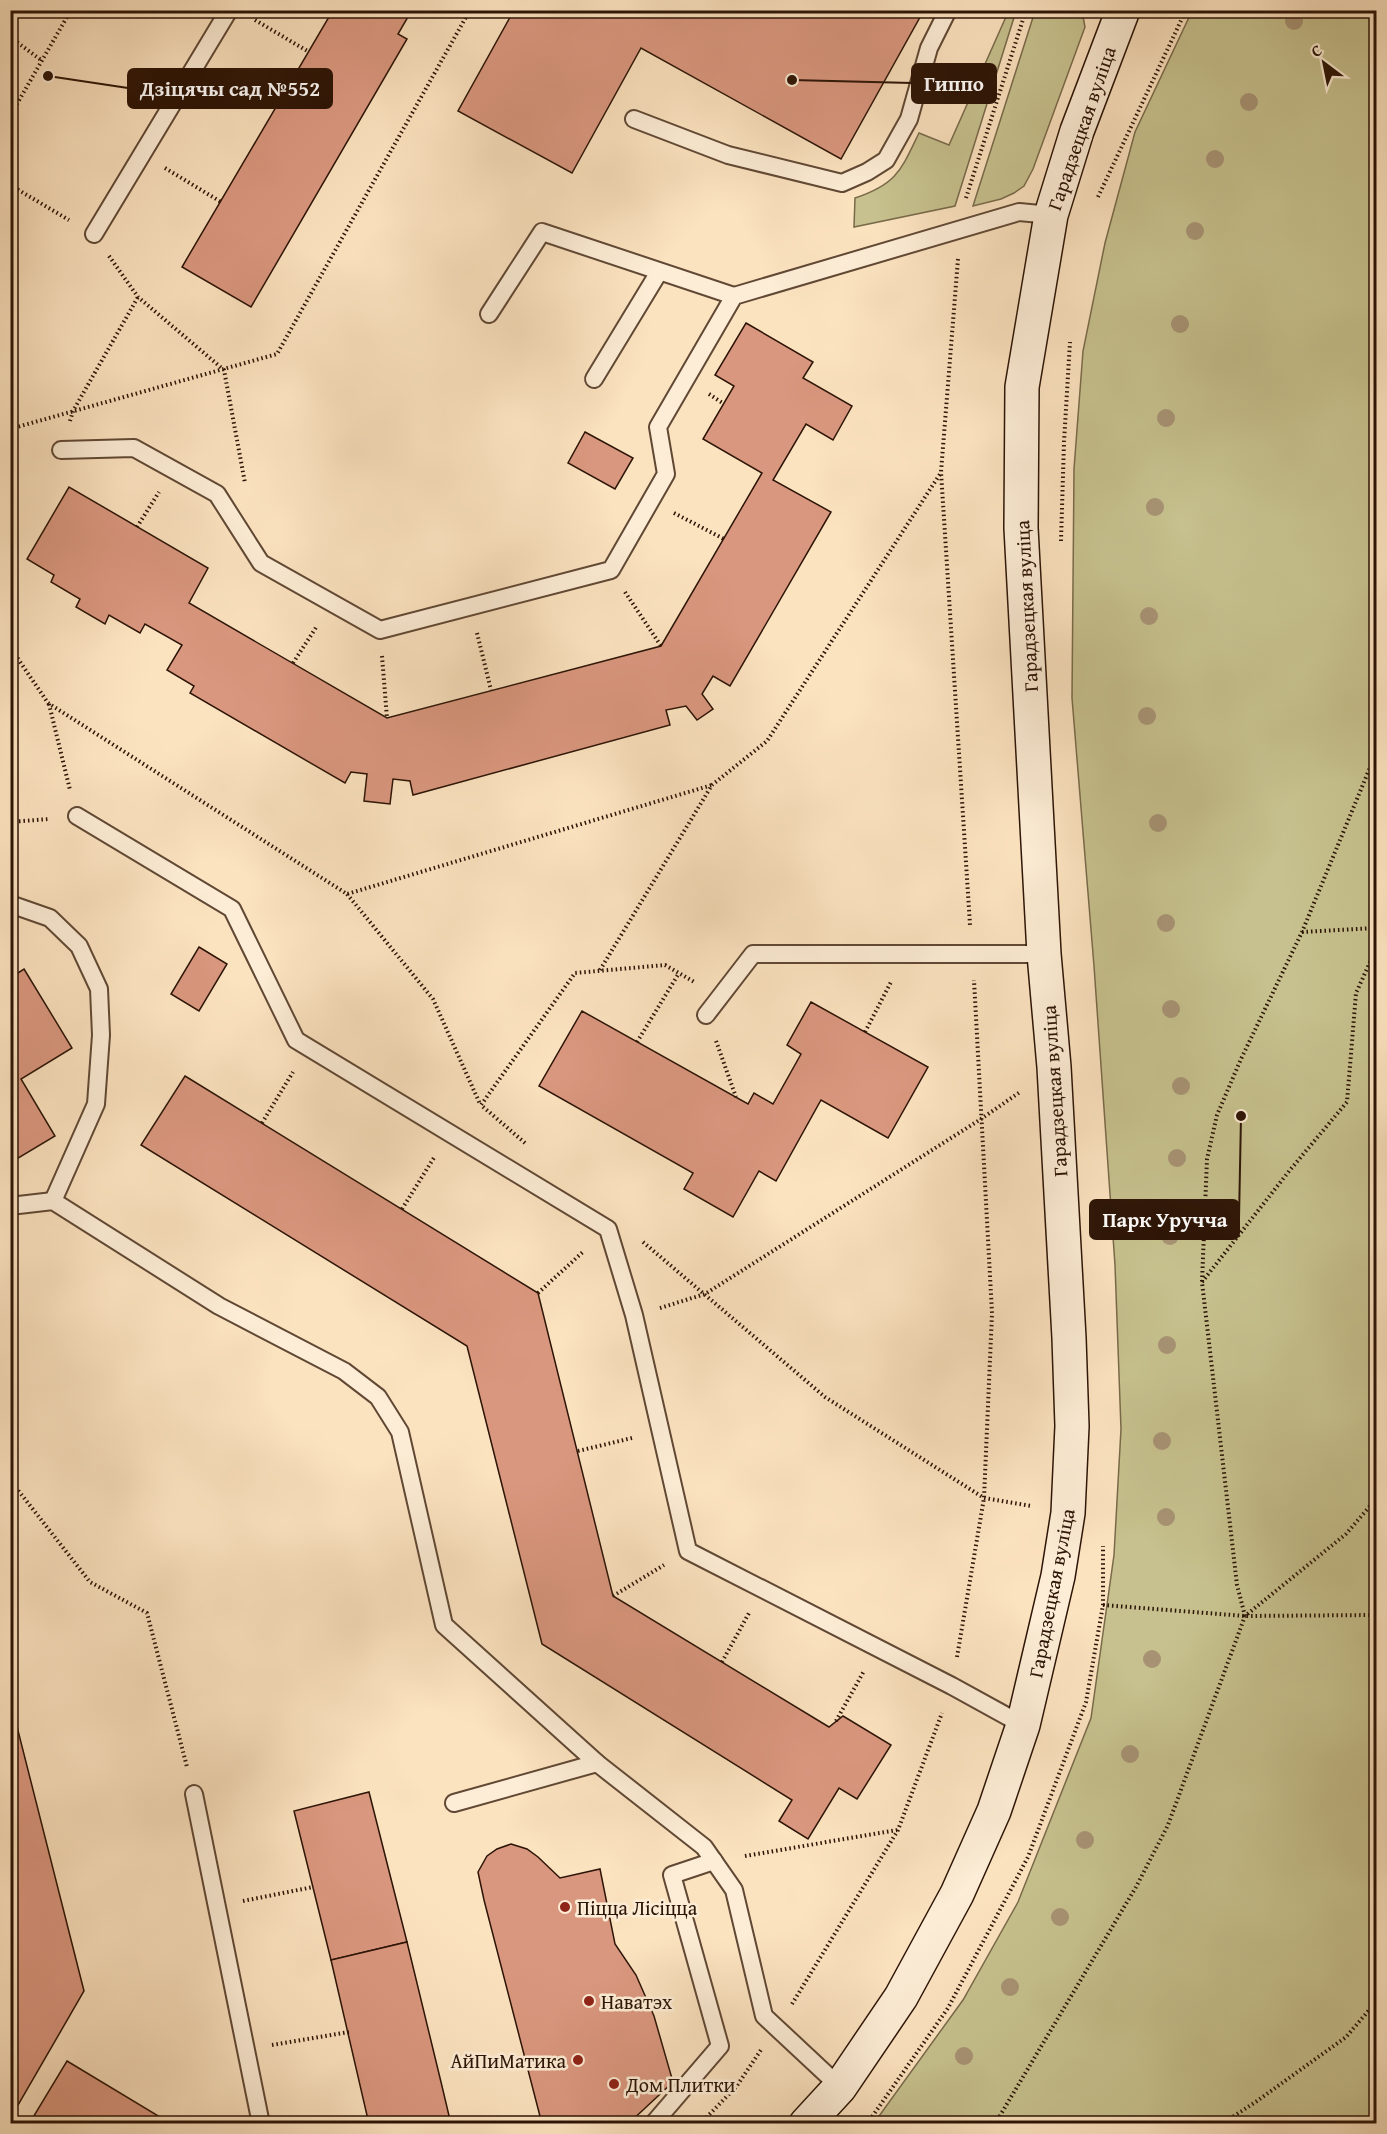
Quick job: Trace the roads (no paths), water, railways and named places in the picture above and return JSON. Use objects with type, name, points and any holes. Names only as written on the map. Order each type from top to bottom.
[{"type":"street","name":"Гарадзецкая вуліца","points":[[806,2124],[840,2087],[901,1997],[957,1894],[994,1811],[1023,1725],[1058,1576],[1068,1513],[1072,1426],[1054,1067],[1044,954],[1021,505],[1022,387],[1050,215],[1077,131],[1123,10]]},
{"type":"lane","points":[[94,234],[229,10]]},
{"type":"lane","points":[[634,119],[728,155],[842,183],[867,172],[886,160],[909,119],[929,48],[948,10]]},
{"type":"lane","points":[[489,314],[542,232],[734,296],[1019,212],[1050,215]]},
{"type":"lane","points":[[594,379],[659,272]]},
{"type":"lane","points":[[61,450],[134,447],[217,494],[261,563],[380,630],[611,570],[666,474],[658,427],[734,296]]},
{"type":"lane","points":[[77,816],[232,909],[296,1040],[608,1229],[634,1316],[688,1551],[877,1647],[1023,1725]]},
{"type":"lane","points":[[10,904],[50,918],[79,946],[99,989],[101,1035],[96,1104],[52,1201]]},
{"type":"lane","points":[[706,1015],[753,954],[1044,954]]},
{"type":"lane","points":[[10,1206],[52,1201],[219,1306],[344,1371],[378,1396],[400,1432],[444,1625],[597,1762],[704,1847],[734,1890],[764,2016],[840,2087]]},
{"type":"lane","points":[[454,1803],[597,1762]]},
{"type":"lane","points":[[194,1794],[261,2124]]},
{"type":"lane","points":[[652,2124],[720,2046],[672,1875],[714,1861]]},
{"type":"place","name":"Дзіцячы сад №552","points":[[48,76]]},
{"type":"place","name":"Гиппо","points":[[792,80]]},
{"type":"place","name":"Парк Уручча","points":[[1241,1116]]},
{"type":"place","name":"Піцца Лісіцца","points":[[565,1907]]},
{"type":"place","name":"Наватэх","points":[[589,2001]]},
{"type":"place","name":"АйПиМатика","points":[[578,2060]]},
{"type":"place","name":"Дом Плитки","points":[[614,2084]]}]
